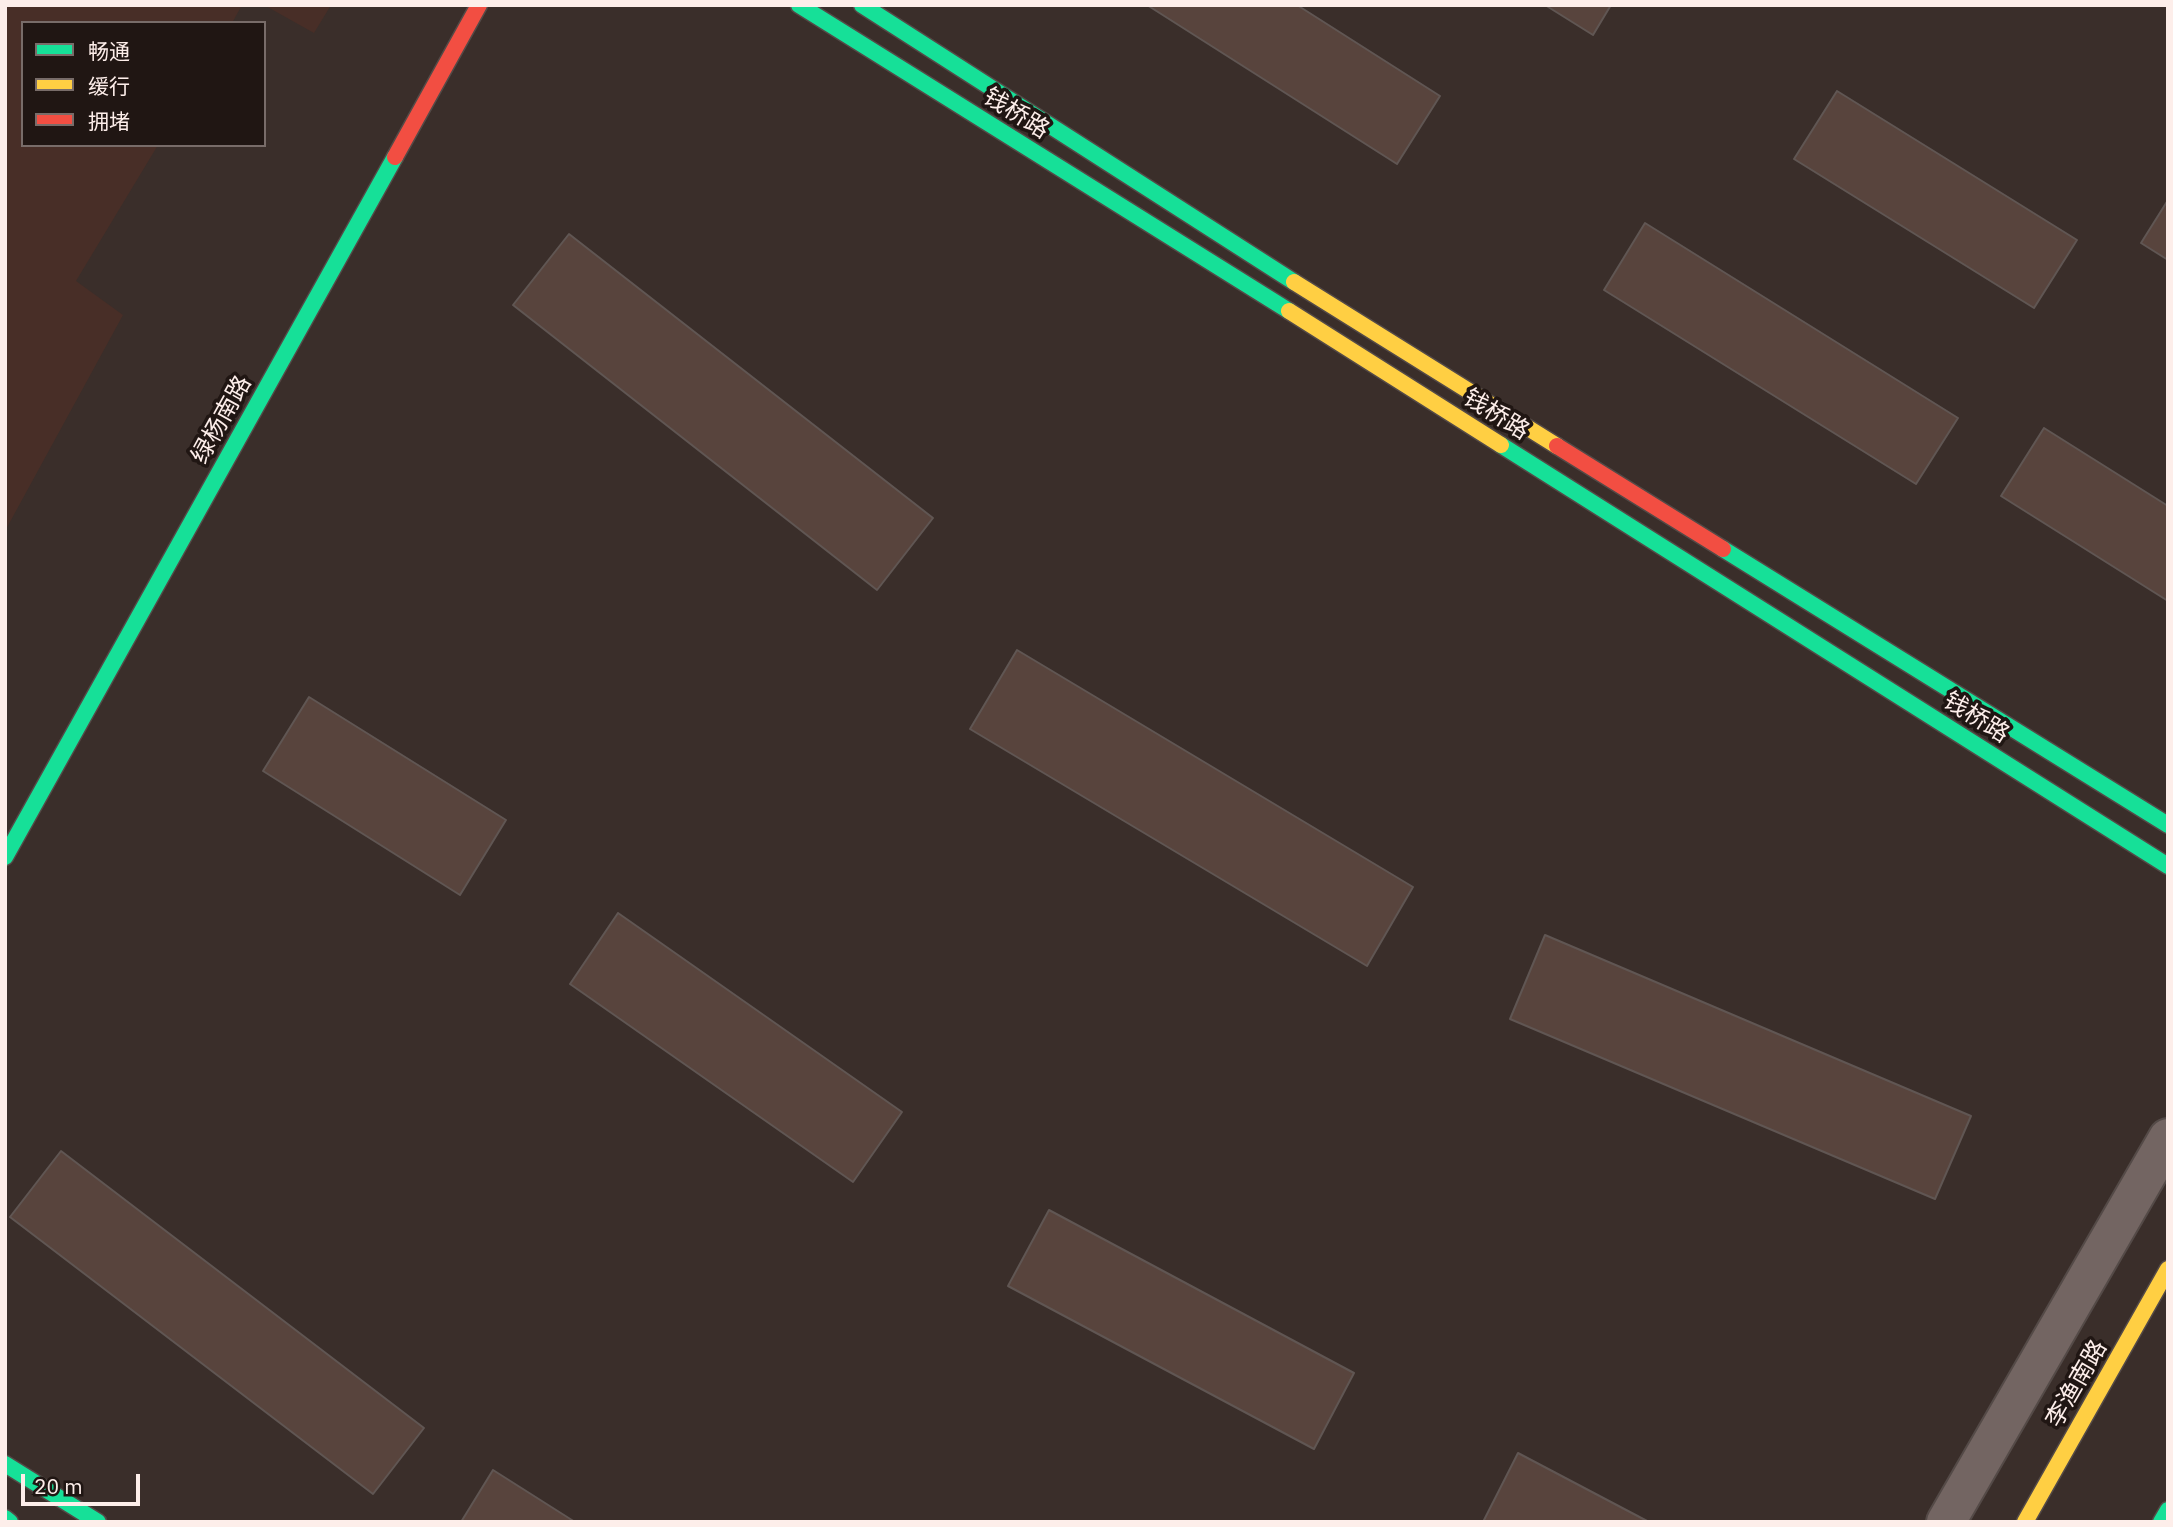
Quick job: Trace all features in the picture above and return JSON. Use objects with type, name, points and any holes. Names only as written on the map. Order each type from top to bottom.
[{"type":"street","name":"绿杨南路","points":[[5,857],[479,5]]},
{"type":"street","name":"钱桥路","points":[[799,5],[2168,866]]},
{"type":"street","name":"钱桥路","points":[[862,5],[1197,222],[2168,825]]},
{"type":"street","points":[[1946,1522],[2168,1138]]},
{"type":"street","name":"李渔南路","points":[[2025,1522],[2168,1269]]},
{"type":"street","points":[[5,1464],[98,1522]]},
{"type":"street","points":[[2161,1522],[2168,1510]]},
{"type":"street","points":[[5,1518],[10,1522]]},
{"type":"shaded area","points":[[5,5],[242,5],[233,21],[21,21],[21,147],[157,147],[76,281],[123,315],[5,531]]},
{"type":"shaded area","points":[[264,5],[331,5],[314,33]]},
{"type":"building","points":[[1147,5],[1297,5],[1440,96],[1397,164]]},
{"type":"building","points":[[1545,5],[1611,5],[1593,35]]},
{"type":"building","points":[[1837,91],[2077,240],[2034,308],[1794,159]]},
{"type":"building","points":[[2168,200],[2168,260],[2141,243]]},
{"type":"building","points":[[1645,223],[1958,418],[1916,484],[1604,290]]},
{"type":"building","points":[[569,234],[933,518],[877,590],[513,305]]},
{"type":"building","points":[[2044,428],[2168,506],[2168,601],[2001,496]]},
{"type":"building","points":[[1017,650],[1413,887],[1367,966],[970,729]]},
{"type":"building","points":[[309,697],[506,820],[460,895],[263,771]]},
{"type":"building","points":[[618,913],[902,1112],[853,1182],[570,984]]},
{"type":"building","points":[[1545,935],[1971,1116],[1935,1199],[1510,1019]]},
{"type":"building","points":[[61,1151],[424,1428],[373,1494],[10,1217]]},
{"type":"building","points":[[1049,1210],[1354,1373],[1314,1449],[1008,1286]]},
{"type":"building","points":[[1518,1453],[1649,1522],[1483,1522]]},
{"type":"building","points":[[493,1470],[575,1522],[461,1522]]},
{"type":"traffic: fast","points":[[799,5],[1289,311]]},
{"type":"traffic: fast","points":[[862,5],[1294,282]]},
{"type":"traffic: fast","points":[[5,857],[395,157]]},
{"type":"traffic: fast","points":[[1501,445],[2168,866]]},
{"type":"traffic: fast","points":[[1723,549],[2168,825]]},
{"type":"traffic: fast","points":[[5,1464],[98,1522]]},
{"type":"traffic: fast","points":[[2161,1522],[2168,1510]]},
{"type":"traffic: fast","points":[[5,1518],[10,1522]]},
{"type":"traffic: slow","points":[[1294,282],[1557,446]]},
{"type":"traffic: slow","points":[[1289,311],[1501,445]]},
{"type":"traffic: slow","points":[[2025,1522],[2168,1269]]},
{"type":"traffic: jam","points":[[395,157],[479,5]]},
{"type":"traffic: jam","points":[[1557,446],[1723,549]]}]
